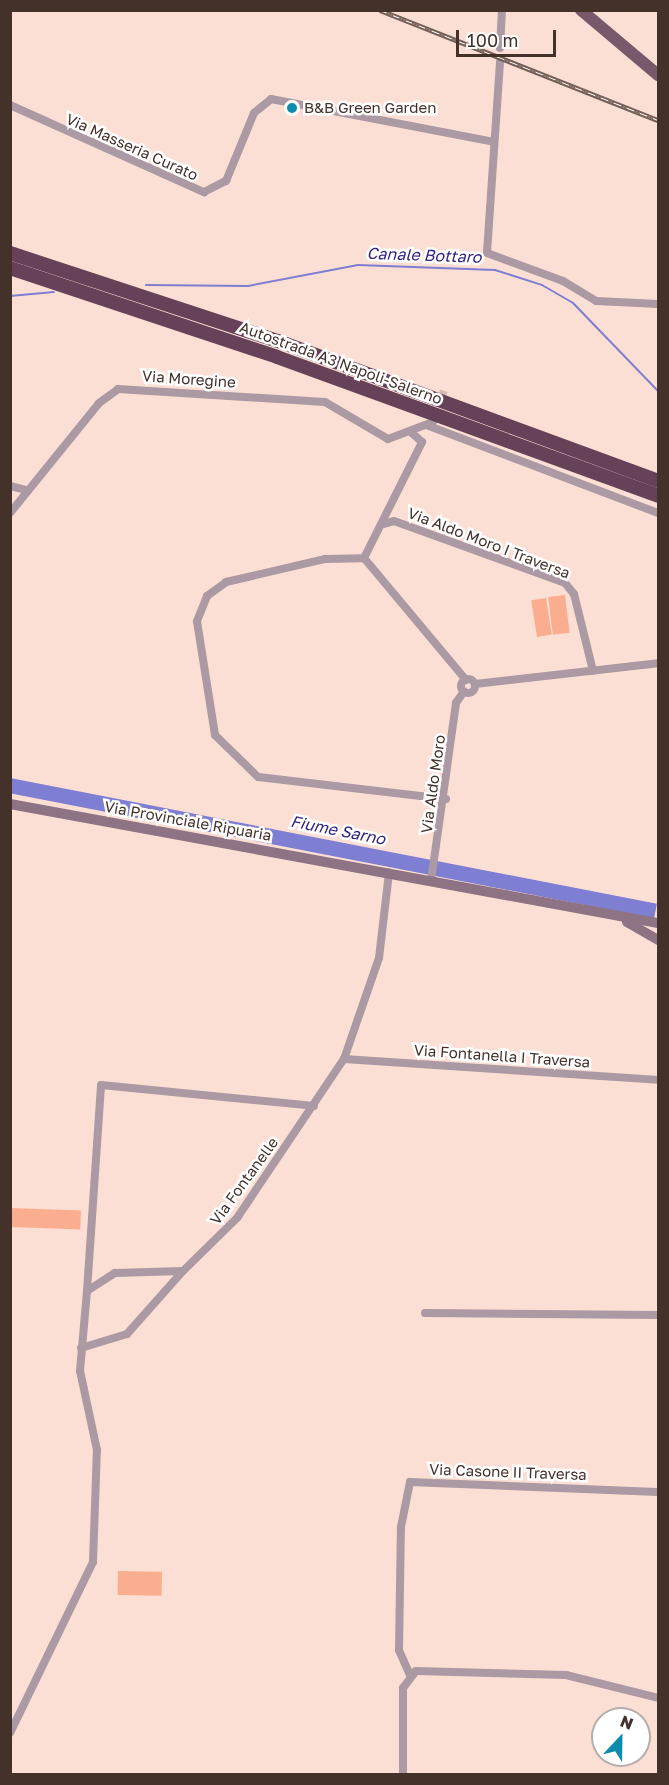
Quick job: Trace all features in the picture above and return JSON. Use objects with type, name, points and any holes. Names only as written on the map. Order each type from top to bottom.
[{"type":"highway","name":"Autostrada A3 Napoli-Salerno","points":[[10,253],[278,341],[658,481]]},
{"type":"highway","name":"Autostrada A3 Napoli-Salerno","points":[[10,267],[277,357],[658,496]]},
{"type":"main road","points":[[581,10],[658,75]]},
{"type":"main road","name":"Via Provinciale Ripuaria","points":[[10,804],[432,879],[607,915],[658,923]]},
{"type":"main road","name":"Via Provinciale Ripuaria","points":[[607,915],[658,939]]},
{"type":"street","points":[[500,48],[502,10]]},
{"type":"street","points":[[500,62],[487,253],[557,279],[596,301],[658,304]]},
{"type":"street","name":"Via Masseria Curato","points":[[10,105],[204,192],[226,181],[254,113],[267,101],[494,142]]},
{"type":"street","name":"Via Moregine","points":[[10,513],[26,490],[99,403],[118,389],[325,402],[378,437],[411,432],[431,424],[658,513]]},
{"type":"street","points":[[364,558],[371,537],[384,524],[422,442],[411,432]]},
{"type":"street","points":[[10,486],[26,490]]},
{"type":"street","name":"Via Aldo Moro I Traversa","points":[[384,524],[394,521],[565,584],[574,594],[593,671]]},
{"type":"street","points":[[364,558],[466,680],[475,684],[658,663]]},
{"type":"street","points":[[364,558],[325,559],[226,582],[207,596],[197,621],[215,735],[229,754],[258,777],[446,799]]},
{"type":"street","name":"Via Aldo Moro","points":[[432,879],[446,799],[456,703],[464,691],[466,680]]},
{"type":"street","points":[[464,691],[473,692],[475,684]]},
{"type":"street","name":"Via Fontanelle","points":[[81,1348],[127,1334],[183,1271],[237,1218],[314,1106],[344,1059],[379,958],[389,873]]},
{"type":"street","name":"Via Fontanella I Traversa","points":[[344,1059],[658,1080]]},
{"type":"street","points":[[10,1733],[93,1562],[97,1450],[81,1348],[101,1085],[314,1106]]},
{"type":"street","points":[[87,1291],[115,1272],[183,1271]]},
{"type":"street","points":[[425,1312],[658,1315]]},
{"type":"street","name":"Via Casone II Traversa","points":[[410,1675],[399,1650],[401,1527],[410,1482],[658,1492]]},
{"type":"street","points":[[403,1774],[403,1688],[410,1675],[423,1669],[566,1676],[658,1698]]},
{"type":"shaded area","points":[[565,595],[570,633],[553,635],[548,597]]},
{"type":"shaded area","points":[[546,598],[552,635],[537,637],[531,600]]},
{"type":"shaded area","name":"Fiume Sarno","points":[[10,778],[657,904],[654,918],[10,793]]},
{"type":"shaded area","points":[[11,1208],[81,1210],[80,1229],[10,1227]]},
{"type":"shaded area","points":[[118,1571],[162,1572],[162,1596],[118,1595]]},
{"type":"waterway","name":"Canale Bottaro","points":[[146,285],[248,286],[358,265],[495,270],[542,285],[573,303],[658,391]]},
{"type":"waterway","name":"Canale Bottaro","points":[[10,296],[54,292]]},
{"type":"tunnel","points":[[434,418],[444,391]]},
{"type":"railway","points":[[380,10],[658,120]]},
{"type":"place","name":"B&B Green Garden","points":[[292,108]]}]
